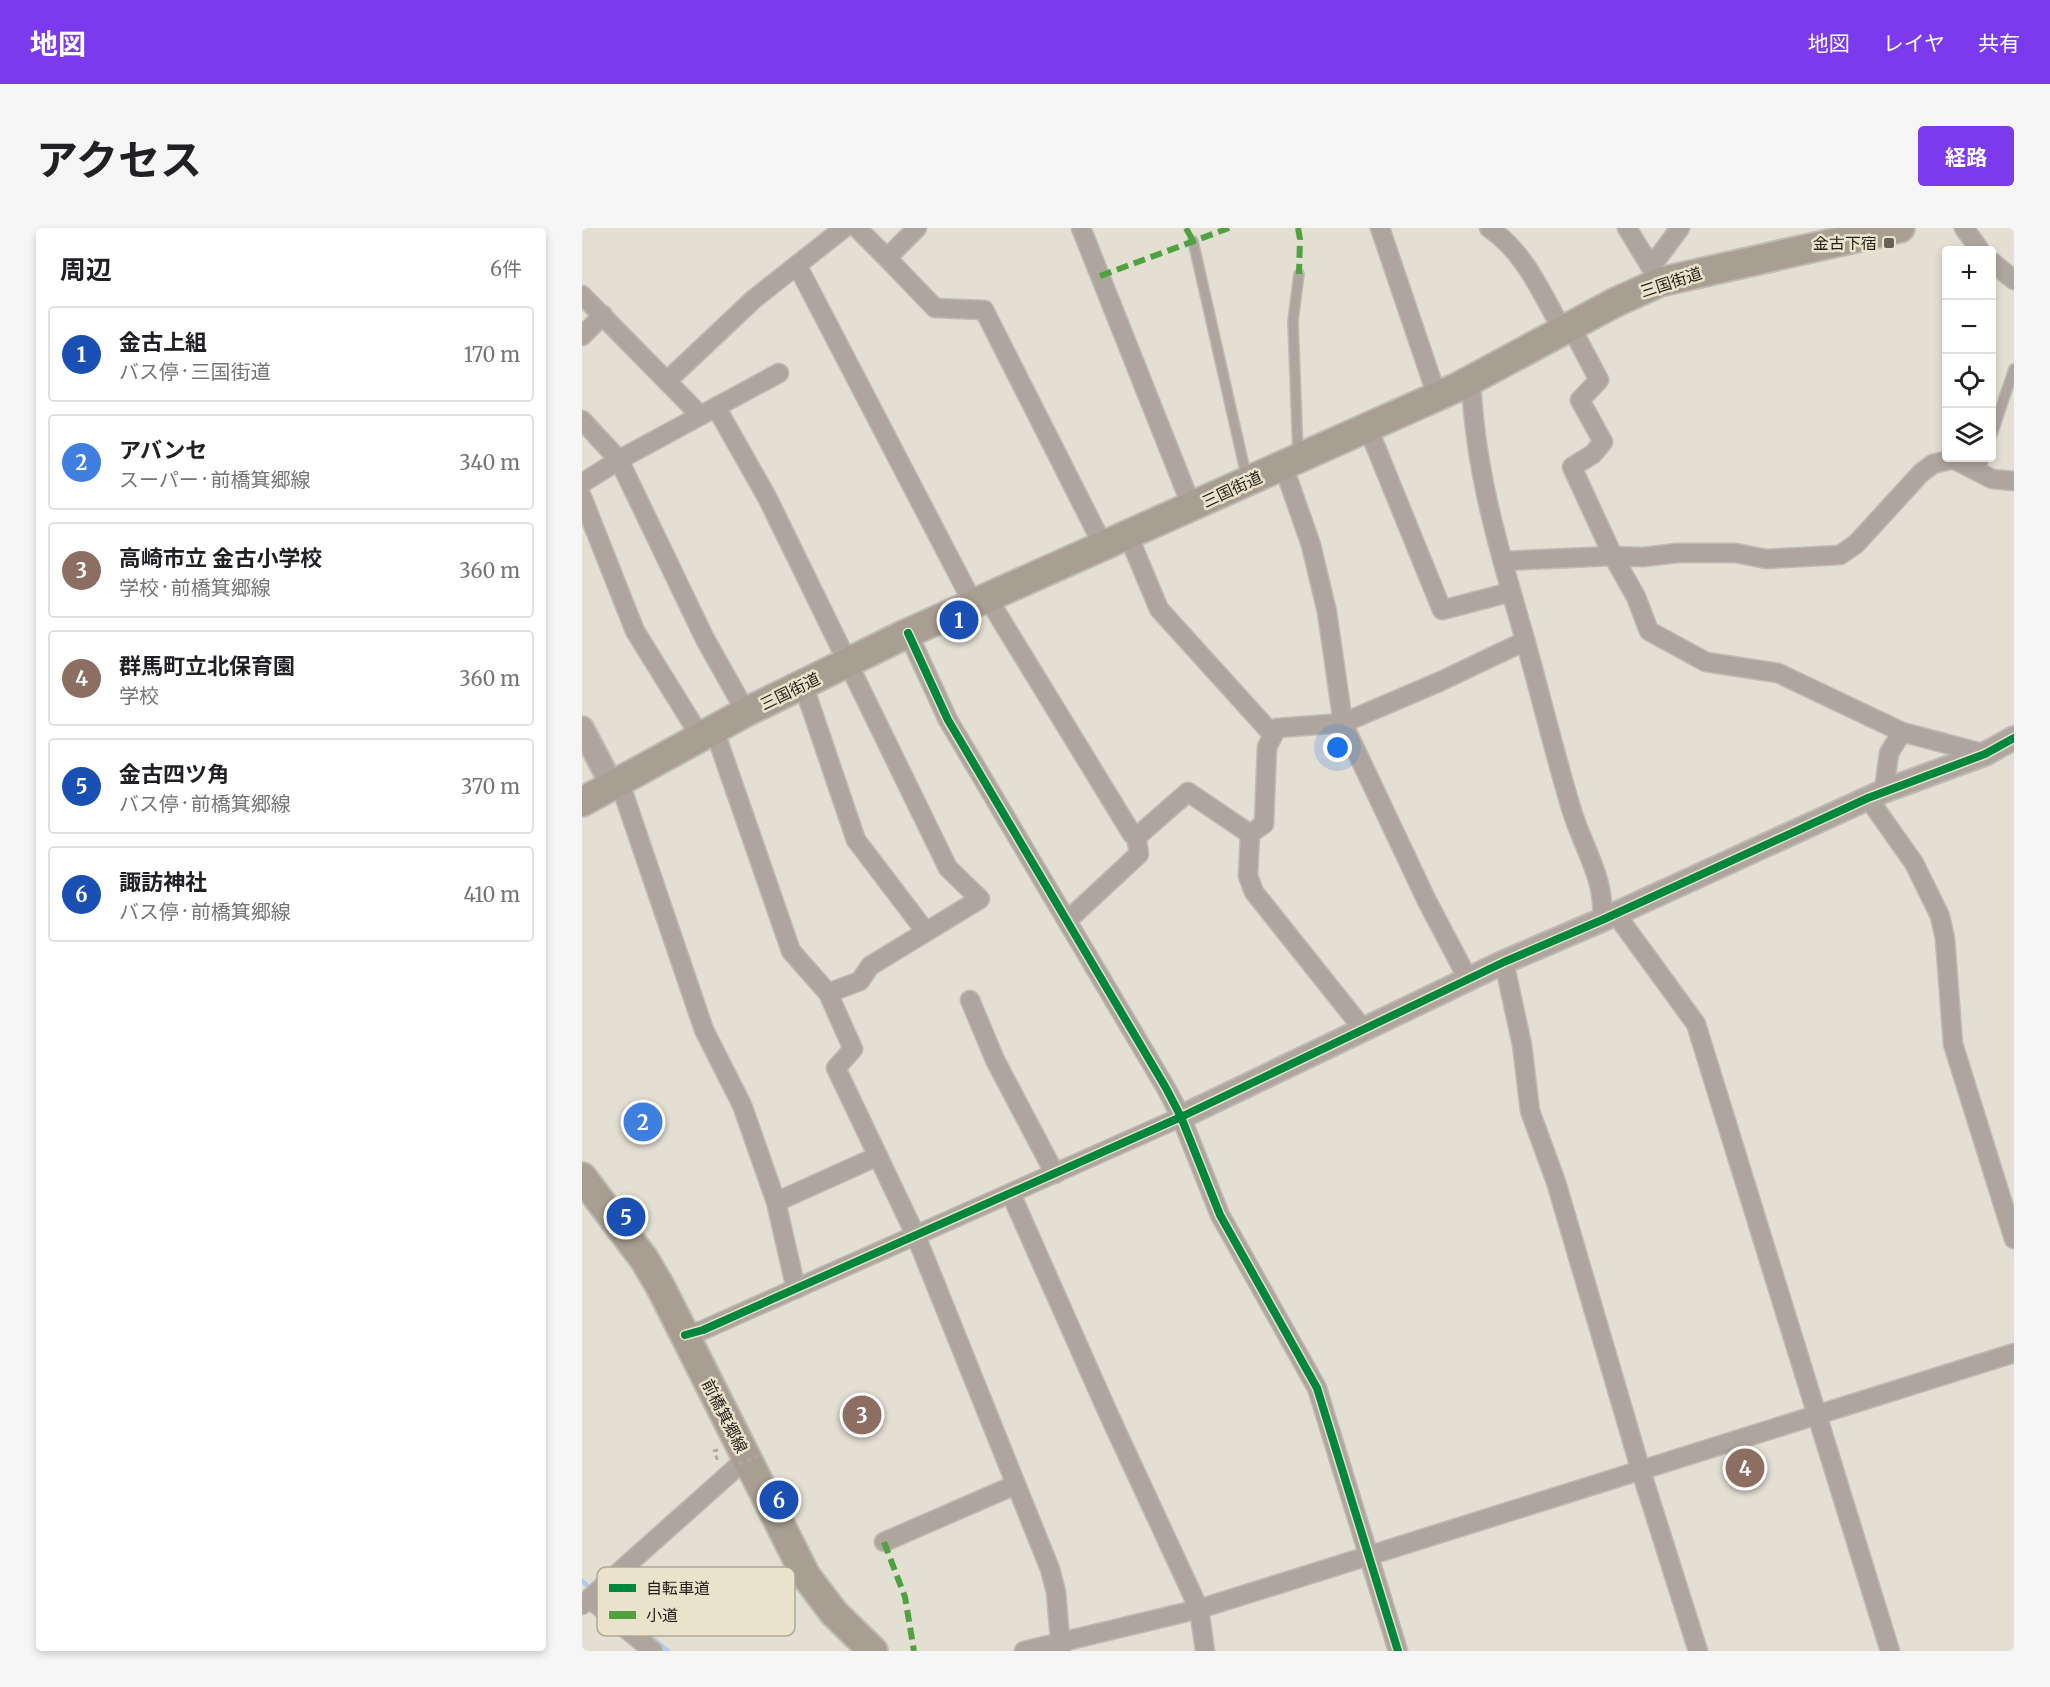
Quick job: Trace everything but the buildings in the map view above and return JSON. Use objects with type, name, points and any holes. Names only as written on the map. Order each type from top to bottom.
[{"type":"main road","name":"三国街道","points":[[582,802],[707,732],[908,633],[1471,381],[1614,303],[1656,274],[1832,234],[1900,228]]},
{"type":"main road","name":"前橋箕郷線","points":[[586,1189],[644,1259],[685,1335],[744,1461],[806,1576],[834,1613],[869,1649]]},
{"type":"street","points":[[667,381],[754,299],[844,228]]},
{"type":"street","points":[[857,228],[935,308],[984,310],[1116,541],[1159,609],[1273,735]]},
{"type":"street","points":[[887,258],[917,228]]},
{"type":"street","points":[[1081,228],[1192,507]]},
{"type":"street","points":[[1380,228],[1437,396]]},
{"type":"street","points":[[1489,228],[1505,239],[1523,261],[1599,380],[1580,400],[1603,442],[1593,454],[1572,467],[1613,556],[1636,597],[1645,624],[1658,637],[1706,662],[1778,673],[1902,732],[1985,754]]},
{"type":"street","points":[[1627,228],[1656,274]]},
{"type":"street","points":[[1656,274],[1680,228]]},
{"type":"street","points":[[1964,228],[1977,246]]},
{"type":"street","points":[[797,265],[980,600],[1132,834],[1136,836],[1139,854],[1068,920]]},
{"type":"street","points":[[1996,265],[2014,280]]},
{"type":"street","points":[[582,295],[667,381],[708,411],[768,499],[948,868],[980,899],[870,966],[860,981],[828,993]]},
{"type":"street","points":[[582,336],[603,315]]},
{"type":"street","points":[[582,483],[619,460],[779,373]]},
{"type":"street","points":[[1471,381],[1477,458],[1571,810],[1600,882],[1609,916],[1696,1024],[1890,1651]]},
{"type":"street","points":[[582,420],[619,460],[705,639],[746,712]]},
{"type":"street","points":[[1368,428],[1442,610],[1511,592]]},
{"type":"street","points":[[1503,561],[1613,556],[1643,557],[1677,553],[1736,553],[1766,559],[1829,557],[1849,551],[1933,464],[1953,459],[1982,465],[1992,479],[2014,481]]},
{"type":"street","points":[[1291,462],[1324,601],[1343,723],[1426,901],[1468,979]]},
{"type":"street","points":[[582,497],[636,631],[707,732],[791,951],[828,993],[853,1049],[837,1068],[916,1236],[986,1405],[1015,1485],[1050,1569],[1056,1592],[1060,1647]]},
{"type":"street","points":[[908,633],[948,720],[1068,920],[1181,1118],[1220,1215],[1317,1388],[1398,1651]]},
{"type":"street","points":[[1250,834],[1264,824],[1267,747],[1277,728],[1343,723],[1525,641]]},
{"type":"street","points":[[803,684],[856,840],[926,932]]},
{"type":"street","points":[[582,728],[612,785],[624,792],[704,1030],[742,1105],[776,1203],[796,1289]]},
{"type":"street","points":[[1902,732],[1889,753],[1876,794],[1940,916],[1945,939],[1953,1044],[2014,1239]]},
{"type":"street","points":[[685,1335],[703,1330],[1181,1118],[1504,962],[1876,794],[1985,754],[2014,738]]},
{"type":"street","points":[[1136,836],[1188,792],[1250,834]]},
{"type":"street","points":[[1250,834],[1248,876],[1254,892],[1364,1030]]},
{"type":"street","points":[[1504,962],[1522,1045],[1530,1111],[1556,1182],[1641,1471],[1698,1651]]},
{"type":"street","points":[[970,1000],[995,1060],[1055,1174]]},
{"type":"street","points":[[776,1203],[878,1156]]},
{"type":"street","points":[[1011,1194],[1109,1415],[1199,1609],[1205,1651]]},
{"type":"street","points":[[1024,1651],[1060,1647],[1199,1609],[2014,1353]]},
{"type":"street","points":[[625,1567],[744,1461]]},
{"type":"street","points":[[884,1542],[1015,1485]]},
{"type":"street","points":[[636,1636],[653,1651]]},
{"type":"lane","points":[[1193,241],[1248,480]]},
{"type":"lane","points":[[1291,462],[1295,442],[1293,321],[1299,274]]},
{"type":"lane","points":[[1996,420],[2008,379],[2014,369]]},
{"type":"waterway","points":[[582,1581],[591,1589]]},
{"type":"waterway","points":[[649,1636],[668,1651]]},
{"type":"marked path","points":[[1186,228],[1193,241]]},
{"type":"marked path","points":[[1100,276],[1229,228]]},
{"type":"marked path","points":[[1298,228],[1299,274]]},
{"type":"marked path","points":[[884,1542],[905,1597],[914,1651]]},
{"type":"cycle path","points":[[908,633],[948,720],[1166,1088],[1181,1117],[1220,1215],[1317,1388],[1398,1651]]},
{"type":"cycle path","points":[[685,1335],[703,1330],[1181,1117],[1504,962],[1602,920],[1868,798],[1985,754],[2014,738]]},
{"type":"place","name":"金古下宿","points":[[1889,243]]},
{"type":"place","name":"金古上組","points":[[959,620]]},
{"type":"place","name":"アバンセ","points":[[643,1122]]},
{"type":"place","name":"金古四ツ角","points":[[626,1217]]},
{"type":"place","name":"高崎市立 金古小学校","points":[[862,1415]]},
{"type":"place","name":"群馬町立北保育園","points":[[1745,1468]]},
{"type":"place","name":"諏訪神社","points":[[779,1500]]}]
